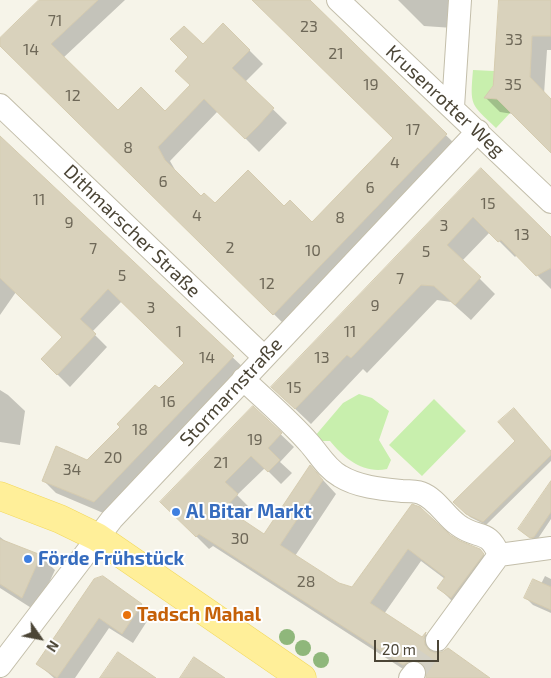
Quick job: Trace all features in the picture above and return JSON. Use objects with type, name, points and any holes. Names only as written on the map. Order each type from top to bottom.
[{"type":"main road","points":[[0,496],[60,519],[97,537],[302,678]]},
{"type":"street","name":"Krusenrotter Weg","points":[[338,0],[551,202]]},
{"type":"street","points":[[453,107],[460,0]]},
{"type":"street","name":"Dithmarscher Straße","points":[[0,105],[264,357]]},
{"type":"street","name":"Stormarnstraße","points":[[0,666],[112,519],[478,131]]},
{"type":"street","points":[[243,379],[308,442],[328,468],[356,484],[383,489],[421,492],[433,500],[457,525],[490,539],[499,555]]},
{"type":"street","points":[[437,640],[499,555],[551,548]]},
{"type":"green space","points":[[473,70],[494,71],[493,86],[490,90],[493,98],[497,99],[511,112],[496,128],[477,108],[472,98]]},
{"type":"green space","points":[[359,394],[372,398],[389,411],[379,440],[391,460],[387,469],[378,470],[362,467],[348,459],[330,441],[319,441],[315,436],[343,403]]},
{"type":"green space","points":[[434,399],[466,431],[422,476],[389,445]]},
{"type":"building","points":[[39,0],[98,0],[51,44],[118,110],[141,87],[165,111],[190,85],[175,71],[188,57],[170,39],[184,26],[203,44],[223,23],[250,50],[232,68],[274,108],[259,125],[245,139],[204,99],[158,147],[165,160],[201,196],[204,193],[215,203],[248,170],[284,206],[290,200],[312,222],[393,138],[252,0],[310,0],[447,134],[273,315],[0,46],[0,38]]},
{"type":"building","points":[[499,0],[551,0],[551,36],[532,36],[530,77],[551,99],[551,153],[497,99],[484,98],[493,86]]},
{"type":"building","points":[[0,136],[234,356],[94,502],[42,481],[56,446],[87,460],[120,427],[117,424],[155,385],[159,388],[184,363],[108,289],[80,319],[96,334],[57,375],[41,359],[62,337],[0,278]]},
{"type":"building","points":[[481,168],[551,237],[551,268],[536,276],[501,240],[498,242],[473,217],[447,245],[481,277],[455,305],[434,286],[421,285],[351,358],[347,355],[295,409],[271,387]]},
{"type":"building","points":[[253,406],[282,433],[268,448],[280,460],[268,472],[251,456],[225,482],[238,494],[225,508],[264,534],[310,465],[323,480],[280,545],[339,583],[352,587],[412,504],[420,507],[450,535],[480,549],[484,554],[451,598],[437,588],[445,577],[408,549],[370,603],[422,637],[426,632],[424,638],[425,645],[430,651],[435,653],[442,652],[448,648],[490,678],[426,678],[426,669],[422,662],[415,660],[403,665],[199,534],[196,537],[160,502]]},
{"type":"building","points":[[514,408],[551,451],[551,455],[483,522],[466,514],[453,502],[515,441],[498,422]]},
{"type":"building","points":[[551,481],[551,512],[534,537],[530,538],[518,529]]},
{"type":"building","points":[[0,539],[41,555],[22,598],[0,584]]},
{"type":"building","points":[[103,576],[142,604],[122,634],[99,618],[57,678],[36,664],[94,579]]},
{"type":"building","points":[[533,579],[551,587],[551,610],[524,598]]},
{"type":"building","points":[[118,652],[156,678],[100,678]]},
{"type":"building","points":[[194,657],[225,678],[180,678]]},
{"type":"tunnel","points":[[414,673],[437,640]]},
{"type":"place","name":"Al Bitar Markt","points":[[176,512]]},
{"type":"place","name":"Förde Frühstück","points":[[28,559]]},
{"type":"place","name":"Tadsch Mahal","points":[[127,615]]}]
